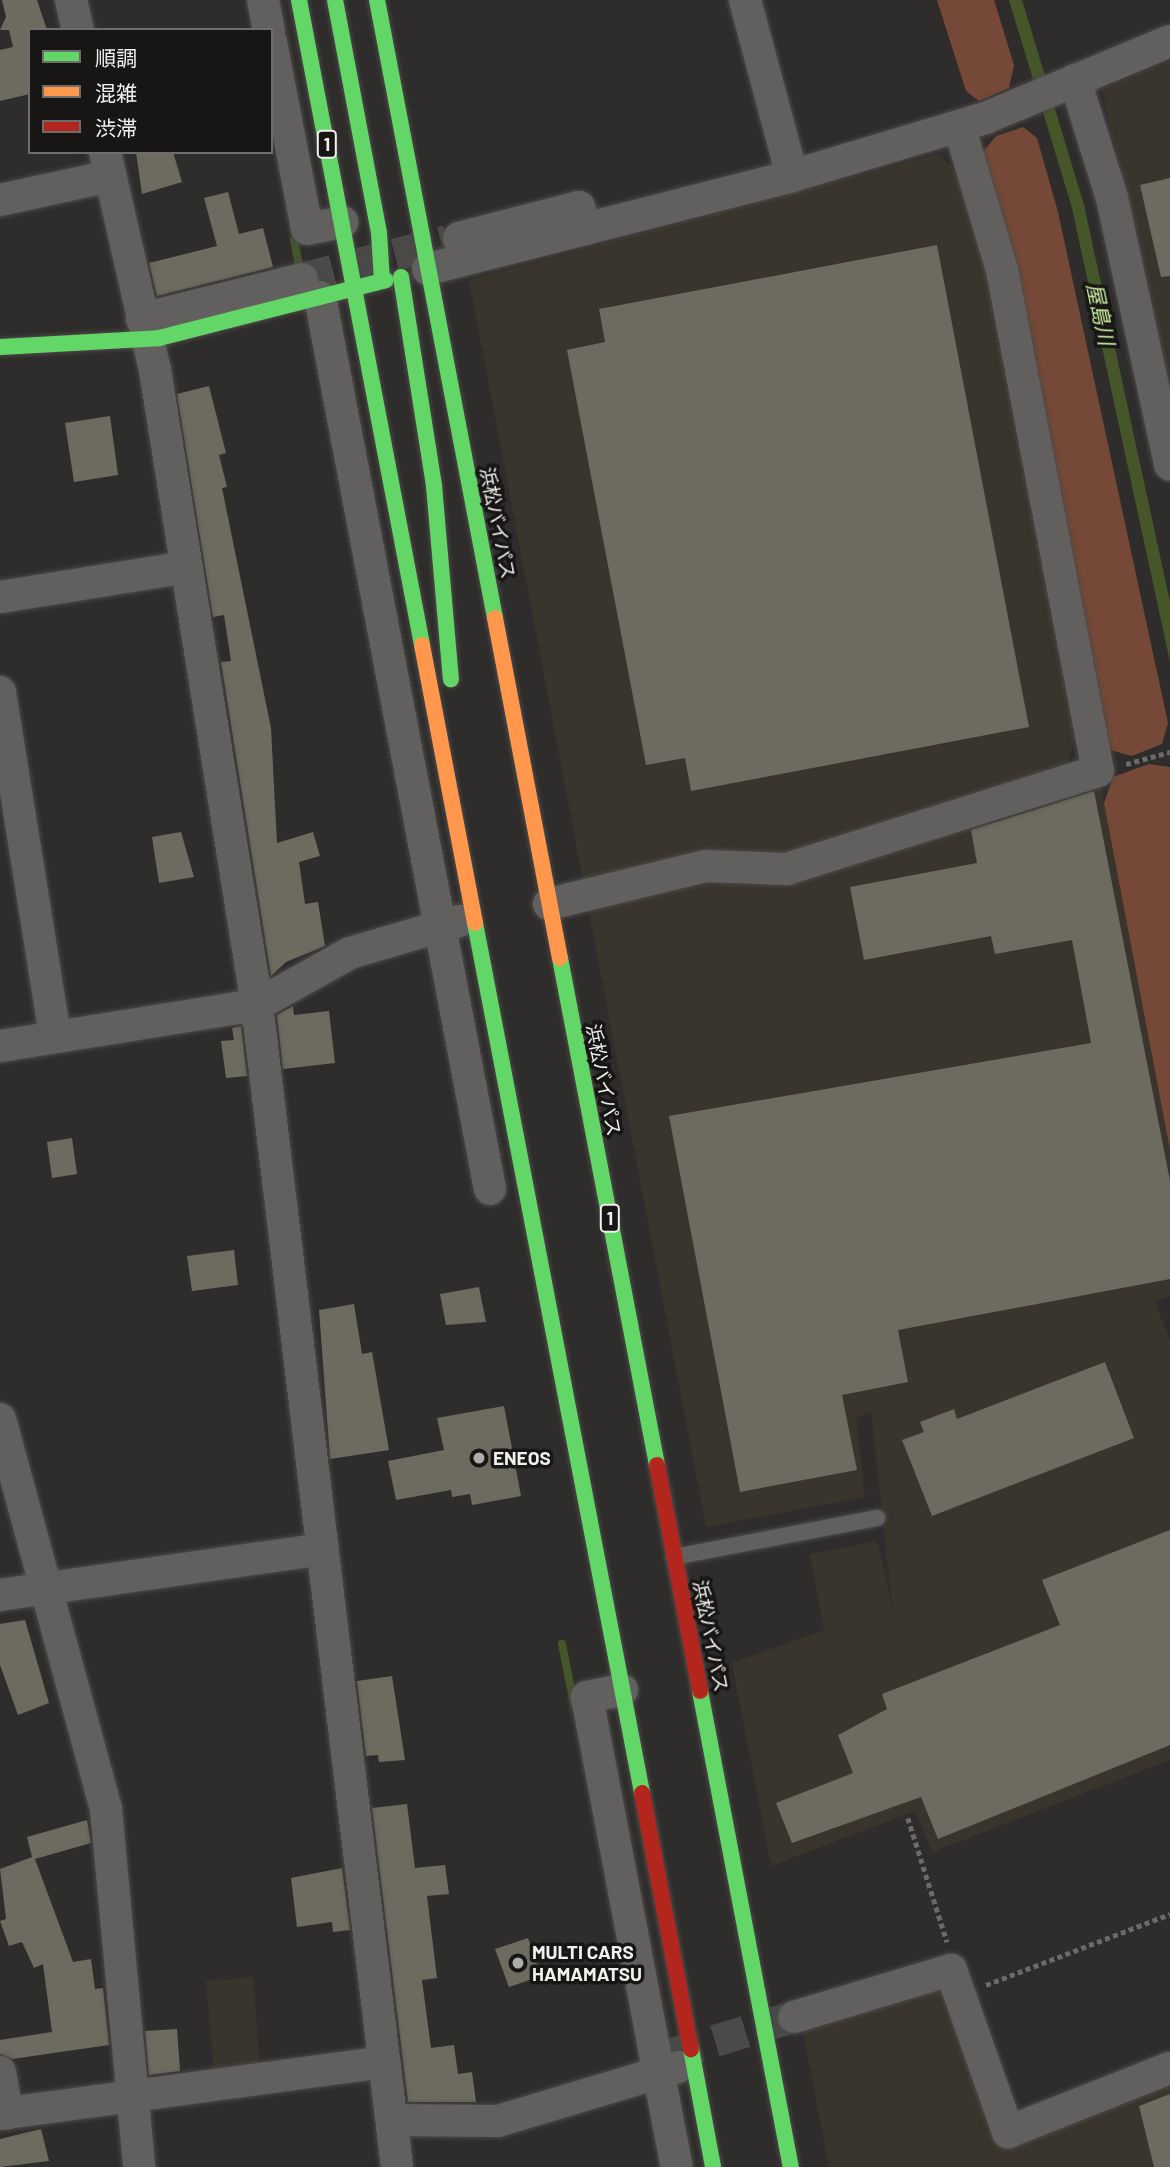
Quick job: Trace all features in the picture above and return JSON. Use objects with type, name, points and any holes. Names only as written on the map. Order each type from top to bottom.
[{"type":"main road","name":"1","points":[[299,0],[713,2167]]},
{"type":"main road","points":[[335,0],[379,233],[382,281]]},
{"type":"main road","name":"浜松バイパス","points":[[377,0],[415,273],[550,904],[791,2167]]},
{"type":"main road","points":[[311,288],[354,288],[415,273],[452,701],[459,838]]},
{"type":"main road","points":[[0,347],[145,329]]},
{"type":"street","points":[[71,0],[78,28]]},
{"type":"street","points":[[263,0],[269,28]]},
{"type":"street","points":[[745,0],[792,176]]},
{"type":"street","points":[[415,273],[792,176],[960,126],[1170,41]]},
{"type":"street","points":[[273,52],[307,229],[342,222]]},
{"type":"street","points":[[1068,83],[1112,198],[1170,465]]},
{"type":"street","points":[[550,904],[706,866],[787,869],[1098,771],[1002,270],[960,126]]},
{"type":"street","points":[[0,200],[108,164],[145,329],[187,567],[257,1005],[397,2167]]},
{"type":"street","points":[[459,238],[579,207],[585,229]]},
{"type":"street","points":[[145,329],[311,288],[440,925],[490,1189]]},
{"type":"street","points":[[0,597],[187,567]]},
{"type":"street","points":[[0,692],[8,789],[55,1037]]},
{"type":"street","points":[[0,1046],[257,1005],[350,953],[440,925],[475,918]]},
{"type":"street","points":[[0,1419],[47,1588],[112,1845],[139,2167]]},
{"type":"street","points":[[0,1595],[323,1549]]},
{"type":"street","points":[[622,1690],[587,1697],[639,1966],[652,2067],[677,2167]]},
{"type":"street","points":[[639,1966],[673,1960]]},
{"type":"street","points":[[766,2039],[955,1983]]},
{"type":"street","points":[[794,2017],[955,1983]]},
{"type":"street","points":[[955,1983],[1008,2132],[1170,2068]]},
{"type":"street","points":[[0,2071],[4,2113],[385,2062]]},
{"type":"street","points":[[392,2120],[474,2123],[513,2117],[509,2104],[652,2067],[693,2062]]},
{"type":"lane","points":[[674,1557],[877,1518]]},
{"type":"path","points":[[1098,771],[1170,752]]},
{"type":"path","points":[[908,1818],[955,1983],[1170,1914]]},
{"type":"shaded area","points":[[937,0],[994,0],[1014,65],[1009,88],[979,101],[966,91]]},
{"type":"shaded area","points":[[1170,61],[1170,405],[1102,89]]},
{"type":"shaded area","points":[[1023,127],[1037,138],[1058,212],[1168,723],[1162,744],[1132,756],[1110,750],[1105,739],[983,152],[996,136]]},
{"type":"shaded area","points":[[938,154],[962,176],[990,272],[1078,731],[1064,771],[785,858],[584,886],[469,280]]},
{"type":"shaded area","points":[[1149,764],[1170,767],[1170,1150],[1104,803],[1113,777]]},
{"type":"shaded area","points":[[1100,781],[1170,1150],[1170,1296],[1155,1302],[1170,1341],[1170,1760],[932,1852],[915,1811],[771,1866],[732,1663],[824,1630],[810,1554],[877,1541],[892,1604],[871,1412],[856,1418],[865,1497],[706,1527],[588,907]]},
{"type":"shaded area","points":[[253,1977],[260,2068],[214,2075],[206,1981]]},
{"type":"shaded area","points":[[942,1990],[1000,2128],[1170,2077],[1170,2167],[829,2167],[803,2032]]},
{"type":"water","name":"屋島川","points":[[1009,0],[1022,0],[1084,205],[1170,602],[1170,662],[1072,208]]},
{"type":"building","points":[[2,0],[37,0],[46,28],[28,28],[28,94],[0,101],[0,50],[13,47],[9,30],[0,30],[6,17]]},
{"type":"building","points":[[136,154],[174,154],[182,182],[142,194]]},
{"type":"building","points":[[1170,178],[1170,276],[1161,277],[1140,185]]},
{"type":"building","points":[[228,192],[239,234],[263,228],[273,267],[157,296],[149,263],[217,246],[204,198]]},
{"type":"building","points":[[937,245],[1029,727],[691,791],[685,758],[646,765],[567,350],[605,342],[599,309]]},
{"type":"building","points":[[209,386],[226,453],[219,455],[227,487],[222,488],[271,728],[277,843],[313,832],[320,856],[299,862],[305,904],[318,902],[325,946],[286,962],[271,976],[221,662],[231,661],[224,615],[213,617],[177,394]]},
{"type":"building","points":[[110,416],[118,475],[74,482],[65,423]]},
{"type":"building","points":[[1094,791],[1170,1181],[1170,1279],[898,1330],[908,1382],[842,1395],[857,1470],[740,1492],[669,1116],[1091,1043],[1072,940],[995,954],[991,936],[864,960],[850,887],[977,863],[971,830]]},
{"type":"building","points":[[181,832],[194,877],[159,883],[152,837]]},
{"type":"building","points":[[293,1006],[294,1015],[329,1011],[335,1063],[283,1069],[277,1015]]},
{"type":"building","points":[[241,1026],[247,1076],[226,1078],[221,1041],[234,1040],[232,1028]]},
{"type":"building","points":[[72,1138],[77,1174],[52,1178],[47,1142]]},
{"type":"building","points":[[234,1250],[238,1285],[192,1291],[187,1256]]},
{"type":"building","points":[[479,1287],[486,1322],[446,1325],[440,1294]]},
{"type":"building","points":[[354,1304],[362,1354],[372,1352],[389,1450],[330,1459],[319,1310]]},
{"type":"building","points":[[1105,1362],[1134,1438],[932,1516],[902,1440],[924,1432],[920,1422],[954,1409],[957,1419]]},
{"type":"building","points":[[504,1406],[521,1496],[472,1505],[470,1494],[452,1497],[451,1490],[396,1500],[388,1461],[444,1450],[437,1418]]},
{"type":"building","points":[[1170,1530],[1170,1745],[938,1839],[921,1797],[792,1843],[776,1803],[853,1773],[838,1735],[887,1709],[882,1694],[1060,1625],[1042,1580]]},
{"type":"building","points":[[25,1620],[49,1703],[18,1715],[0,1665],[0,1624]]},
{"type":"building","points":[[392,1676],[405,1760],[379,1762],[378,1755],[366,1756],[357,1681]]},
{"type":"building","points":[[407,1804],[415,1868],[445,1865],[449,1894],[427,1896],[437,1978],[422,1980],[431,2048],[454,2045],[458,2074],[472,2072],[476,2102],[408,2102],[372,1808]]},
{"type":"building","points":[[87,1820],[91,1843],[35,1859],[73,1962],[91,1959],[95,1989],[103,1988],[109,2045],[12,2059],[0,2054],[0,2040],[52,2032],[43,1964],[34,1968],[22,1942],[9,1946],[0,1921],[6,1919],[0,1869],[32,1857],[27,1837]]},
{"type":"building","points":[[342,1868],[350,1930],[333,1932],[332,1922],[297,1927],[291,1878]]},
{"type":"building","name":"MULTI CARS HAMAMATSU","points":[[528,1938],[541,1976],[509,1987],[495,1949]]},
{"type":"building","points":[[177,2029],[180,2071],[149,2075],[145,2031]]},
{"type":"building","points":[[1170,2094],[1170,2167],[1154,2167],[1139,2106]]},
{"type":"building","points":[[41,2129],[49,2161],[0,2167],[0,2139]]},
{"type":"waterway","points":[[294,240],[299,266]]},
{"type":"waterway","points":[[562,1644],[574,1704]]},
{"type":"tunnel","points":[[302,279],[447,241]]},
{"type":"tunnel","points":[[669,2055],[787,2019]]},
{"type":"traffic: fast","points":[[299,0],[422,645]]},
{"type":"traffic: fast","points":[[335,0],[379,233],[382,281]]},
{"type":"traffic: fast","points":[[377,0],[495,618]]},
{"type":"traffic: fast","points":[[401,277],[434,486],[451,679]]},
{"type":"traffic: fast","points":[[0,347],[159,338],[386,280]]},
{"type":"traffic: fast","points":[[475,923],[642,1793]]},
{"type":"traffic: fast","points":[[560,958],[657,1465]]},
{"type":"traffic: fast","points":[[700,1691],[791,2167]]},
{"type":"traffic: fast","points":[[691,2049],[713,2167]]},
{"type":"traffic: slow","points":[[495,618],[560,958]]},
{"type":"traffic: slow","points":[[422,645],[475,923]]},
{"type":"traffic: jam","points":[[657,1465],[700,1691]]},
{"type":"traffic: jam","points":[[642,1793],[691,2049]]},
{"type":"place","name":"ENEOS","points":[[479,1458]]},
{"type":"place","name":"MULTI CARS HAMAMATSU","points":[[518,1963]]}]
